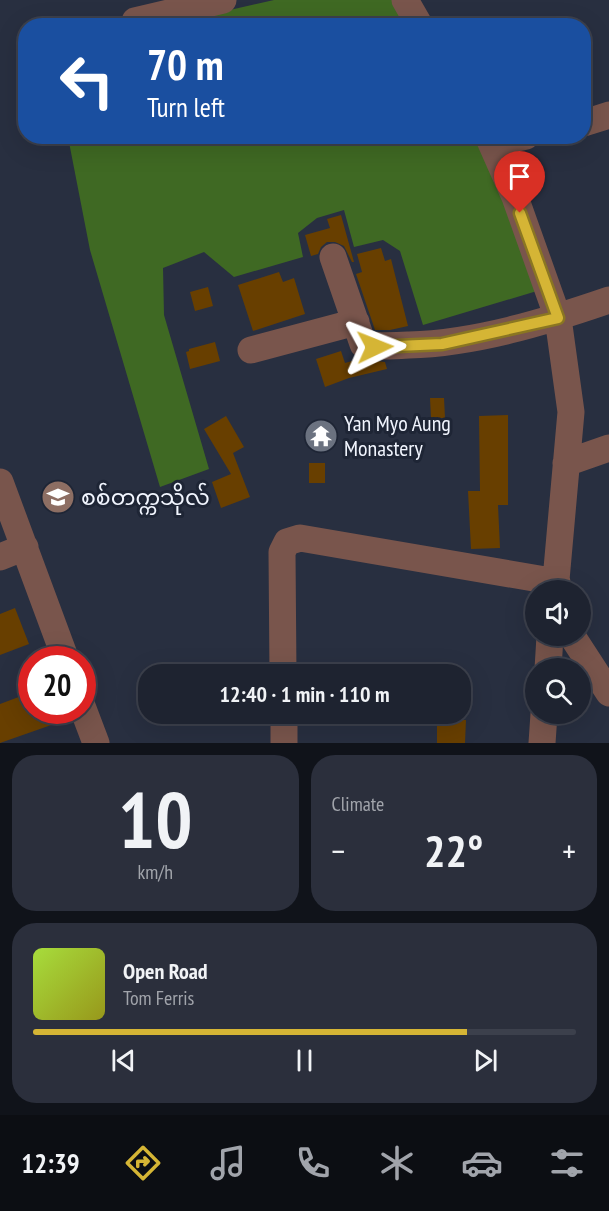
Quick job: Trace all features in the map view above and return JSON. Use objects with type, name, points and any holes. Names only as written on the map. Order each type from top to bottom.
[{"type":"street","points":[[148,18],[223,0]]},
{"type":"street","points":[[405,0],[415,18]]},
{"type":"street","points":[[591,121],[609,115]]},
{"type":"street","points":[[492,144],[514,197],[558,318],[571,412],[556,580]]},
{"type":"street","points":[[333,257],[363,344],[375,347],[442,344],[558,318],[609,300]]},
{"type":"street","points":[[250,350],[356,322]]},
{"type":"street","points":[[566,463],[609,448]]},
{"type":"street","points":[[0,482],[61,646]]},
{"type":"street","points":[[283,664],[282,552],[287,542],[300,538],[525,580]]},
{"type":"street","points":[[0,558],[25,547]]},
{"type":"street","points":[[578,646],[609,693]]},
{"type":"street","points":[[89,724],[96,743]]},
{"type":"street","points":[[284,724],[284,743]]},
{"type":"street","points":[[542,743],[543,724]]},
{"type":"green space","points":[[274,0],[394,0],[404,18],[195,18]]},
{"type":"green space","points":[[69,144],[477,144],[504,201],[537,291],[423,325],[400,251],[383,240],[354,247],[344,210],[317,218],[298,233],[303,257],[234,277],[204,252],[163,268],[164,315],[209,469],[160,487],[90,250]]},
{"type":"building","points":[[341,215],[354,262],[344,246],[335,242],[327,242],[318,254],[311,256],[305,235],[330,228],[327,219]]},
{"type":"building","points":[[381,248],[385,261],[391,259],[408,326],[390,330],[375,330],[356,274],[362,272],[357,254]]},
{"type":"building","points":[[279,272],[283,282],[294,278],[305,314],[253,331],[238,285]]},
{"type":"building","points":[[208,287],[213,306],[195,311],[190,292]]},
{"type":"building","points":[[215,342],[220,361],[190,369],[186,352],[189,349]]},
{"type":"building","points":[[341,351],[345,363],[359,359],[385,362],[387,369],[349,378],[325,387],[316,359]]},
{"type":"building","points":[[430,398],[444,398],[445,418],[431,418]]},
{"type":"building","points":[[508,415],[508,505],[498,505],[500,548],[471,549],[468,491],[480,491],[479,416]]},
{"type":"building","points":[[226,416],[244,447],[233,453],[250,497],[221,508],[212,482],[231,474],[204,429]]},
{"type":"building","points":[[309,463],[325,463],[325,483],[309,483]]},
{"type":"building","points":[[15,608],[29,644],[18,646],[18,648],[0,655],[0,614]]},
{"type":"building","points":[[18,697],[18,724],[54,724],[0,743],[0,704]]},
{"type":"building","points":[[437,724],[466,724],[465,743],[437,743]]},
{"type":"place","name":"Yan Myo Aung Monastery","points":[[321,436]]},
{"type":"place","name":"စစ်‌တက္ကသိုလ်","points":[[58,497]]},
{"type":"route","points":[[375,347],[442,344],[558,318],[520,213]]}]
